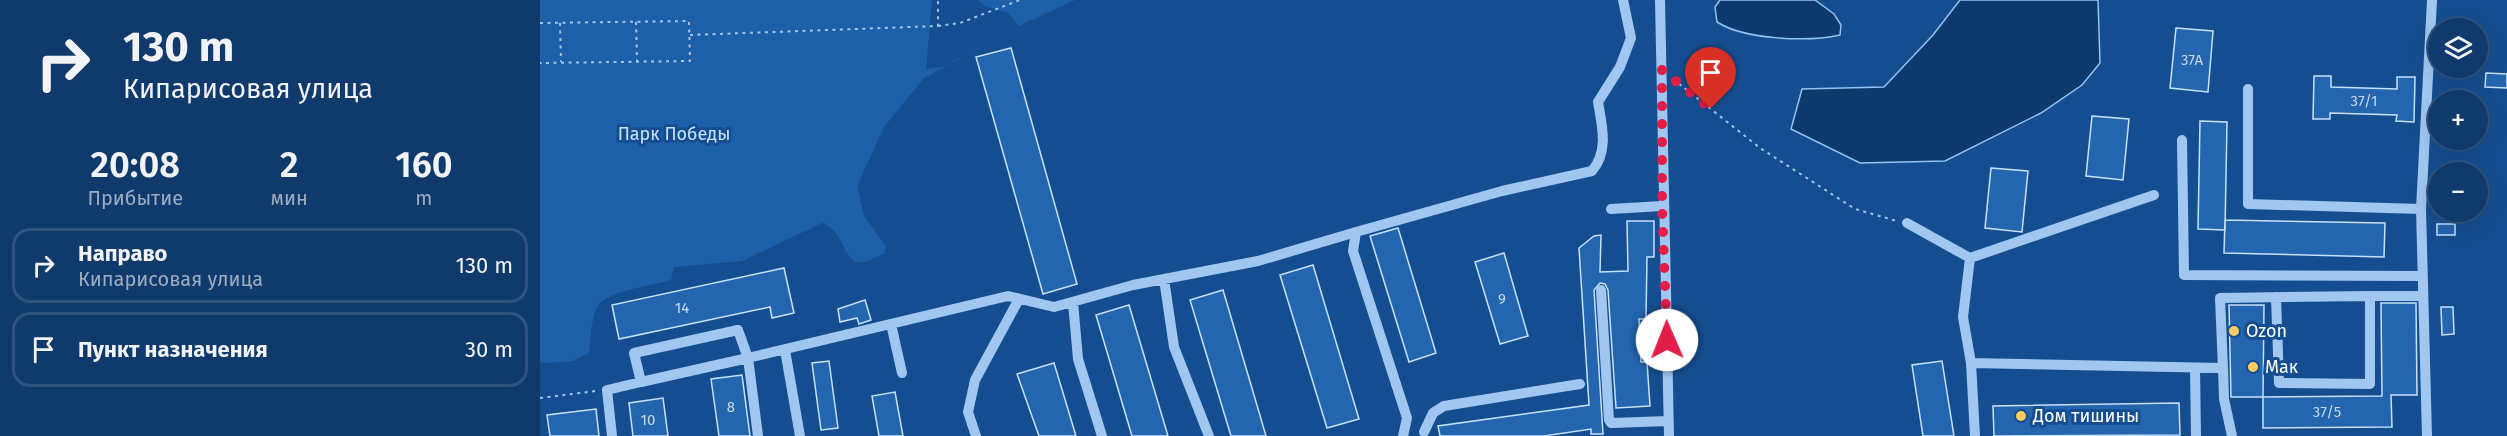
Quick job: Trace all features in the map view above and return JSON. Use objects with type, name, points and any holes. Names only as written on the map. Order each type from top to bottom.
[{"type":"street","points":[[612,436],[607,390],[1008,296],[1053,307],[1164,279],[1258,261],[1502,190],[1592,171],[1600,161],[1604,140],[1598,102],[1620,67],[1631,38],[1623,0]]},
{"type":"street","points":[[1660,0],[1668,436]]},
{"type":"street","points":[[2427,436],[2421,296],[2421,209],[2432,0]]},
{"type":"street","points":[[2248,89],[2248,204],[2421,209]]},
{"type":"street","points":[[2182,140],[2184,275],[2421,276]]},
{"type":"street","points":[[1907,224],[1970,258],[2154,195]]},
{"type":"street","points":[[1611,209],[1662,207]]},
{"type":"street","points":[[1356,232],[1353,251],[1407,418],[1404,436]]},
{"type":"street","points":[[1970,258],[1963,317],[1971,363],[1975,436]]},
{"type":"street","points":[[1164,279],[1174,347],[1209,436]]},
{"type":"street","points":[[1600,290],[1609,420],[1611,423],[1668,421]]},
{"type":"street","points":[[2276,297],[2279,383],[2370,384],[2370,296]]},
{"type":"street","points":[[2232,436],[2224,399],[2220,298],[2421,296]]},
{"type":"street","points":[[976,436],[968,412],[975,380],[993,342],[1019,299]]},
{"type":"street","points":[[1073,302],[1078,359],[1102,436]]},
{"type":"street","points":[[891,324],[902,373]]},
{"type":"street","points":[[641,382],[634,353],[738,330],[748,358],[758,436]]},
{"type":"street","points":[[785,350],[800,436]]},
{"type":"street","points":[[1971,363],[2223,368]]},
{"type":"street","points":[[2196,369],[2196,436]]},
{"type":"street","points":[[1407,418],[1425,434],[1433,413],[1444,406],[1580,384]]},
{"type":"path","points":[[938,0],[938,26]]},
{"type":"path","points":[[690,35],[938,26],[960,23],[1020,0]]},
{"type":"path","points":[[636,21],[637,62]]},
{"type":"path","points":[[540,23],[689,21],[690,35],[690,61],[540,63]]},
{"type":"path","points":[[560,22],[561,63]]},
{"type":"path","points":[[1662,70],[1760,148],[1855,209],[1907,224]]},
{"type":"path","points":[[540,398],[607,390]]},
{"type":"green space","name":"Парк Победы","points":[[540,0],[932,0],[926,69],[943,67],[1019,26],[1007,12],[987,7],[978,0],[1075,0],[1025,23],[924,78],[884,127],[857,186],[864,216],[886,246],[884,254],[865,262],[854,262],[832,229],[822,223],[742,261],[674,267],[671,280],[631,289],[602,301],[594,317],[589,353],[573,361],[543,363],[540,362]]},
{"type":"shaded area","points":[[1720,0],[1815,0],[1834,14],[1841,25],[1840,35],[1795,39],[1744,33],[1717,22],[1715,7]]},
{"type":"shaded area","points":[[1960,0],[2098,0],[2100,63],[2082,85],[2041,113],[1945,161],[1860,163],[1791,129],[1802,89],[1884,87],[1933,35]]},
{"type":"building","points":[[2176,28],[2213,31],[2208,92],[2170,88]]},
{"type":"building","points":[[1011,48],[1077,284],[1043,294],[976,57]]},
{"type":"building","points":[[2488,73],[2507,74],[2507,88],[2485,87]]},
{"type":"building","points":[[2314,76],[2331,76],[2331,87],[2397,89],[2397,77],[2415,77],[2414,122],[2396,121],[2397,115],[2330,113],[2330,119],[2313,119]]},
{"type":"building","points":[[2092,116],[2129,119],[2123,180],[2086,176]]},
{"type":"building","points":[[2200,121],[2227,122],[2225,230],[2198,229]]},
{"type":"building","points":[[1991,168],[2028,171],[2022,232],[1985,228]]},
{"type":"building","points":[[2225,220],[2385,223],[2384,257],[2224,253]]},
{"type":"building","points":[[1627,221],[1654,221],[1654,257],[1647,257],[1646,319],[1639,319],[1641,362],[1647,362],[1650,406],[1616,408],[1608,290],[1605,284],[1600,283],[1594,290],[1603,434],[1591,434],[1591,429],[1544,436],[1440,436],[1438,426],[1589,405],[1579,248],[1594,236],[1601,235],[1600,272],[1628,271]]},
{"type":"building","points":[[2437,224],[2455,224],[2455,235],[2437,235]]},
{"type":"building","points":[[1398,228],[1436,353],[1409,362],[1370,236]]},
{"type":"building","points":[[1504,253],[1528,336],[1500,344],[1475,262]]},
{"type":"building","points":[[1313,265],[1359,419],[1327,428],[1280,275]]},
{"type":"building","points":[[784,268],[794,313],[772,318],[770,307],[619,339],[612,305]]},
{"type":"building","points":[[1223,290],[1266,436],[1231,436],[1190,300]]},
{"type":"building","points":[[865,300],[871,320],[859,324],[857,318],[840,322],[838,309]]},
{"type":"building","points":[[2381,303],[2416,303],[2417,395],[2391,395],[2392,427],[2263,428],[2263,397],[2382,396]]},
{"type":"building","points":[[1129,305],[1168,436],[1132,436],[1096,315]]},
{"type":"building","points":[[2229,305],[2264,305],[2263,397],[2231,397]]},
{"type":"building","points":[[2441,307],[2453,307],[2454,334],[2442,335]]},
{"type":"building","points":[[829,361],[838,428],[821,430],[812,363]]},
{"type":"building","points":[[1942,361],[1954,436],[1923,436],[1912,365]]},
{"type":"building","points":[[1054,363],[1076,436],[1039,436],[1017,374]]},
{"type":"building","points":[[742,375],[750,436],[719,436],[711,379]]},
{"type":"building","points":[[895,392],[903,436],[879,436],[872,396]]},
{"type":"building","points":[[663,398],[668,436],[633,436],[629,403]]},
{"type":"building","points":[[2179,403],[2180,435],[1994,436],[1993,406]]},
{"type":"building","points":[[596,409],[599,436],[550,436],[547,415]]},
{"type":"place","name":"Ozon","points":[[2234,331]]},
{"type":"place","name":"Мак","points":[[2253,367]]},
{"type":"place","name":"Дом тишины","points":[[2021,416]]},
{"type":"route","points":[[1667,340],[1662,207],[1662,70],[1711,109]]}]
